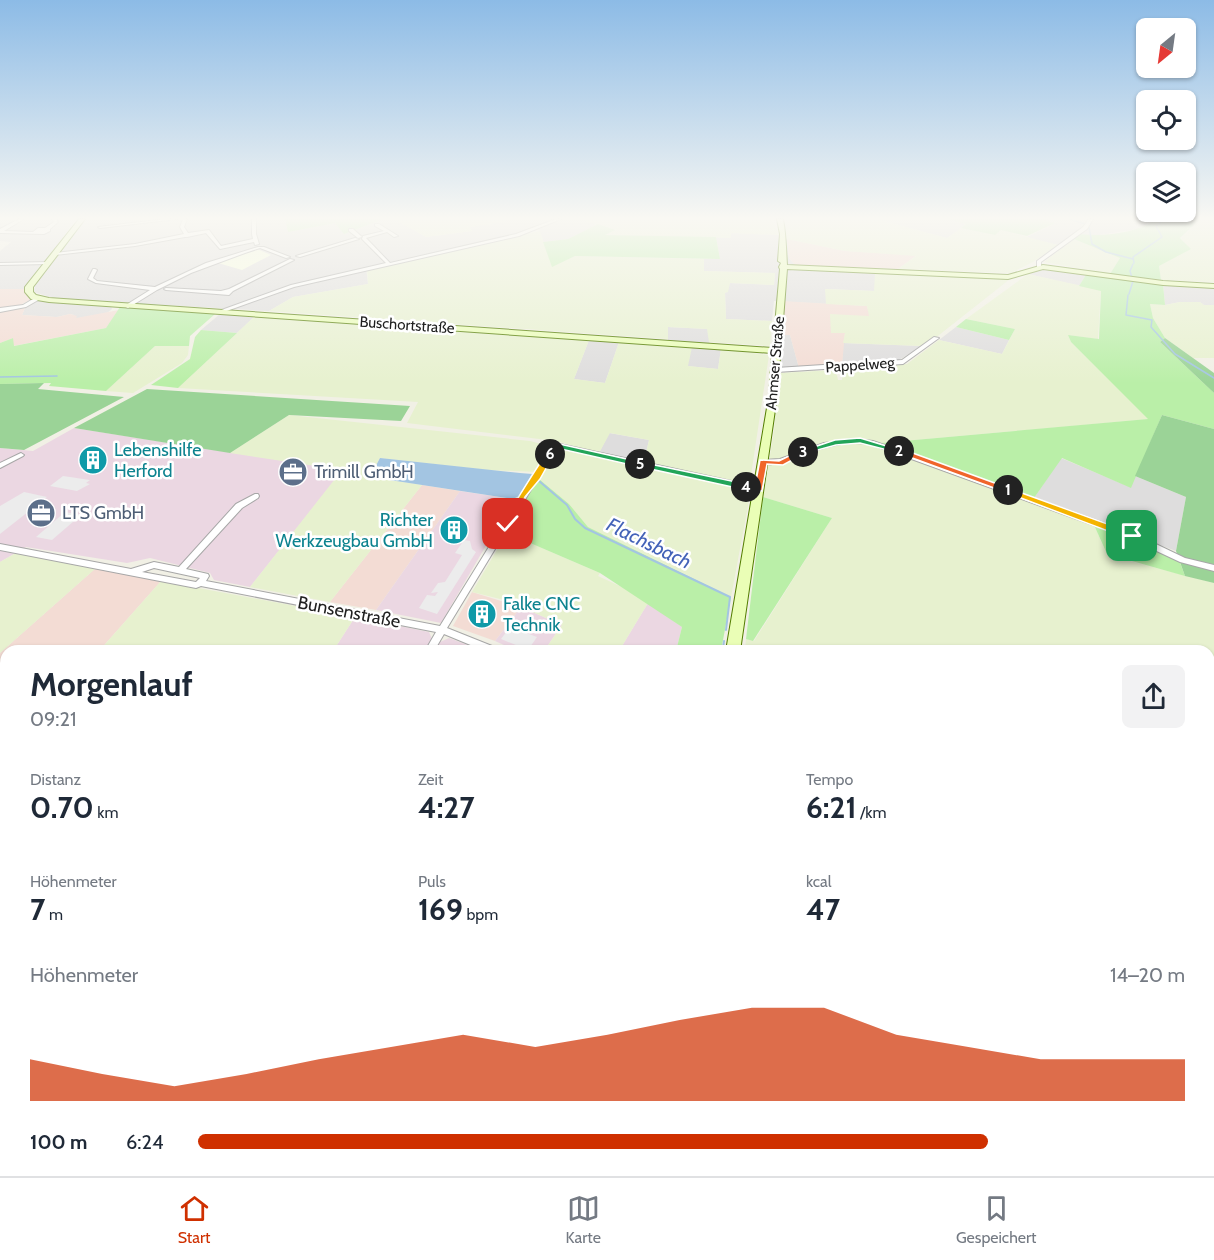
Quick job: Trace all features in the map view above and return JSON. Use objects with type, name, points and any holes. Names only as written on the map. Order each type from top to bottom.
[{"type":"main road","points":[[38,298],[30,295],[29,287],[39,274]]},
{"type":"main road","name":"Ahmser Straße","points":[[734,645],[776,370],[781,274]]},
{"type":"main road","points":[[949,274],[1008,277],[1023,274]]},
{"type":"main road","points":[[1096,274],[1161,283],[1214,286]]},
{"type":"main road","name":"Buschortstraße","points":[[38,298],[777,351]]},
{"type":"street","points":[[93,274],[90,279],[96,282],[229,293],[262,274]]},
{"type":"street","points":[[128,306],[193,274]]},
{"type":"street","points":[[219,312],[293,286],[343,274]]},
{"type":"street","name":"Buschortstraße","points":[[0,310],[24,306],[38,298]]},
{"type":"street","name":"Pappelweg","points":[[776,370],[903,362],[936,338]]},
{"type":"street","points":[[763,462],[780,463],[808,450],[835,442],[871,442],[1132,536],[1183,560],[1214,568]]},
{"type":"street","points":[[433,645],[508,524],[522,496],[537,477],[555,446],[759,489]]},
{"type":"street","points":[[0,466],[21,455]]},
{"type":"street","points":[[180,571],[238,506],[255,496]]},
{"type":"street","name":"Bunsenstraße","points":[[0,547],[442,630],[479,645]]},
{"type":"street","name":"Bunsenstraße","points":[[131,572],[154,565],[205,576],[201,583]]},
{"type":"shaded area","points":[[0,274],[36,274],[25,289],[0,289]]},
{"type":"shaded area","points":[[43,274],[367,274],[368,284],[293,297],[269,311],[57,299],[34,292],[35,284]]},
{"type":"shaded area","points":[[367,274],[775,274],[774,285],[730,283],[728,292],[725,293],[726,319],[772,321],[770,346],[709,342],[707,329],[668,327],[668,339],[269,311],[293,297],[368,284]]},
{"type":"shaded area","points":[[775,274],[875,274],[875,291],[826,289],[826,304],[774,301],[772,321],[726,319],[725,292],[730,283],[774,285]]},
{"type":"shaded area","points":[[875,274],[1010,279],[922,346],[843,343],[845,333],[831,333],[830,314],[869,316],[867,306],[826,304],[825,289],[874,291]]},
{"type":"shaded area","points":[[1028,274],[1086,274],[1079,286]]},
{"type":"shaded area","points":[[1028,274],[1101,290],[1098,339],[1068,335],[1071,342],[1149,419],[881,443],[878,446],[1094,525],[1107,555],[1214,583],[1214,645],[745,645],[746,639],[754,641],[832,518],[763,497],[774,431],[779,373],[836,370],[838,380],[842,380],[842,369],[907,364],[939,340],[1002,354],[1015,329],[966,319]]},
{"type":"shaded area","points":[[1160,274],[1214,274],[1214,282],[1161,280]]},
{"type":"shaded area","points":[[1163,284],[1214,287],[1214,305],[1180,302],[1165,305]]},
{"type":"shaded area","points":[[0,289],[25,289],[25,294],[32,299],[18,306],[0,308]]},
{"type":"shaded area","points":[[38,300],[111,306],[112,309],[107,313],[75,319],[74,315],[70,314],[57,317],[22,315],[25,308]]},
{"type":"shaded area","points":[[782,301],[867,306],[870,316],[845,333],[842,365],[799,368],[790,335],[781,335]]},
{"type":"shaded area","points":[[1180,302],[1214,305],[1214,358],[1193,358],[1165,338],[1153,318],[1150,304],[1165,305]]},
{"type":"shaded area","points":[[25,308],[22,315],[57,317],[70,314],[77,316],[76,318],[119,310],[106,328],[13,346],[13,338],[0,343],[0,311]]},
{"type":"shaded area","points":[[220,314],[255,316],[237,333],[201,330]]},
{"type":"shaded area","points":[[255,316],[589,340],[574,379],[605,383],[619,342],[692,347],[688,366],[718,369],[721,349],[769,355],[750,482],[739,483],[644,462],[649,440],[610,433],[599,453],[556,441],[407,423],[418,402],[178,388]]},
{"type":"shaded area","points":[[668,327],[708,329],[710,348],[721,349],[718,369],[687,366],[668,341]]},
{"type":"shaded area","points":[[956,327],[1009,340],[1002,354],[939,340]]},
{"type":"shaded area","points":[[781,335],[790,335],[799,368],[779,367]]},
{"type":"shaded area","points":[[589,340],[619,342],[605,383],[574,379]]},
{"type":"shaded area","points":[[843,343],[922,346],[899,360],[842,365]]},
{"type":"shaded area","points":[[155,346],[189,346],[188,355],[182,363],[133,393],[106,391]]},
{"type":"shaded area","points":[[289,415],[530,441],[545,445],[550,450],[538,472],[487,470],[380,458],[370,477],[422,485],[330,602],[250,587],[342,470],[230,453]]},
{"type":"shaded area","points":[[74,428],[343,470],[250,587],[214,580],[210,573],[150,558],[127,563],[26,547],[0,562],[0,448],[33,451]]},
{"type":"shaded area","points":[[609,433],[649,440],[644,462],[599,453]]},
{"type":"shaded area","points":[[559,449],[751,490],[731,597],[588,527],[569,504],[539,479]]},
{"type":"shaded area","points":[[1061,458],[1130,487],[1135,476],[1186,497],[1176,551],[1034,498]]},
{"type":"shaded area","points":[[63,476],[90,480],[86,483],[90,484],[77,491],[50,486]]},
{"type":"shaded area","points":[[422,485],[460,491],[376,610],[330,602]]},
{"type":"shaded area","points":[[460,491],[513,499],[441,623],[376,610]]},
{"type":"shaded area","points":[[24,492],[47,497],[0,534],[0,506]]},
{"type":"shaded area","points":[[65,512],[81,515],[52,540],[36,537]]},
{"type":"shaded area","points":[[507,533],[600,573],[598,576],[648,603],[623,645],[548,645],[562,625],[508,601],[472,592]]},
{"type":"shaded area","points":[[464,540],[470,541],[472,549],[476,552],[437,614],[419,608],[427,595],[435,596],[438,592],[431,593],[438,583],[445,582],[462,555],[455,553]]},
{"type":"shaded area","points":[[16,553],[96,568],[9,645],[0,645],[0,562]]},
{"type":"shaded area","points":[[96,568],[161,581],[104,645],[9,645]]},
{"type":"shaded area","points":[[161,581],[355,617],[337,645],[104,645]]},
{"type":"shaded area","points":[[472,592],[521,607],[495,641],[453,626]]},
{"type":"shaded area","points":[[648,603],[682,627],[678,645],[623,645]]},
{"type":"shaded area","points":[[521,607],[562,625],[548,645],[504,645],[495,641]]},
{"type":"shaded area","points":[[355,617],[429,632],[432,639],[428,645],[337,645]]},
{"type":"shaded area","points":[[510,627],[537,637],[531,645],[516,645],[501,639]]},
{"type":"shaded area","points":[[449,638],[468,645],[438,645]]},
{"type":"green space","points":[[1086,274],[1163,284],[1165,305],[1150,304],[1153,318],[1165,338],[1160,342],[1214,393],[1214,429],[1162,415],[1131,488],[1062,458],[1034,498],[881,443],[1148,419],[1071,342],[1068,335],[1099,339],[1101,291],[1079,286]]},
{"type":"green space","points":[[1110,274],[1160,274],[1161,280]]},
{"type":"green space","points":[[120,307],[215,314],[190,336],[189,346],[155,346],[106,391],[49,386],[51,383],[0,384],[0,343],[13,338],[14,346],[106,328]]},
{"type":"green space","points":[[966,319],[1015,329],[1009,340],[956,327]]},
{"type":"green space","points":[[201,330],[237,333],[178,388],[151,385],[190,359],[195,337]]},
{"type":"green space","points":[[1165,338],[1214,373],[1214,393],[1160,342]]},
{"type":"green space","points":[[44,383],[38,389],[124,397],[24,450],[0,448],[0,384]]},
{"type":"green space","points":[[147,389],[410,406],[401,421],[289,415],[230,453],[74,428]]},
{"type":"green space","points":[[1162,415],[1214,429],[1214,583],[1185,576],[1176,551],[1186,497],[1135,476]]},
{"type":"green space","points":[[539,479],[569,504],[588,527],[731,597],[722,645],[678,645],[682,627],[600,573],[507,533],[525,496]]},
{"type":"green space","points":[[763,497],[832,518],[753,641],[746,639]]},
{"type":"green space","points":[[1094,525],[1179,560],[1185,576],[1107,554]]},
{"type":"water","points":[[380,458],[532,474],[519,496],[513,499],[370,477]]},
{"type":"waterway","points":[[1131,274],[1132,278]]},
{"type":"waterway","points":[[1129,294],[1133,281]]},
{"type":"waterway","points":[[1128,295],[1126,315],[1152,320],[1151,327],[1175,354],[1214,378]]},
{"type":"waterway","points":[[140,304],[161,306]]},
{"type":"waterway","points":[[0,377],[57,376]]},
{"type":"waterway","name":"Flachsbach","points":[[539,481],[567,505],[575,519],[585,528],[730,597],[726,630]]},
{"type":"waterway","points":[[723,645],[724,641]]},
{"type":"place","name":"Lebenshilfe Herford","points":[[93,460]]},
{"type":"place","name":"Trimill GmbH","points":[[293,472]]},
{"type":"place","name":"LTS GmbH","points":[[41,513]]},
{"type":"place","name":"Richter Werkzeugbau GmbH","points":[[454,530]]},
{"type":"place","name":"Falke CNC Technik","points":[[482,614]]},
{"type":"route","points":[[508,524],[522,496],[532,485],[555,446],[759,489],[763,462],[780,463],[808,450],[835,442],[860,440],[890,447],[924,459],[1132,536]]}]
